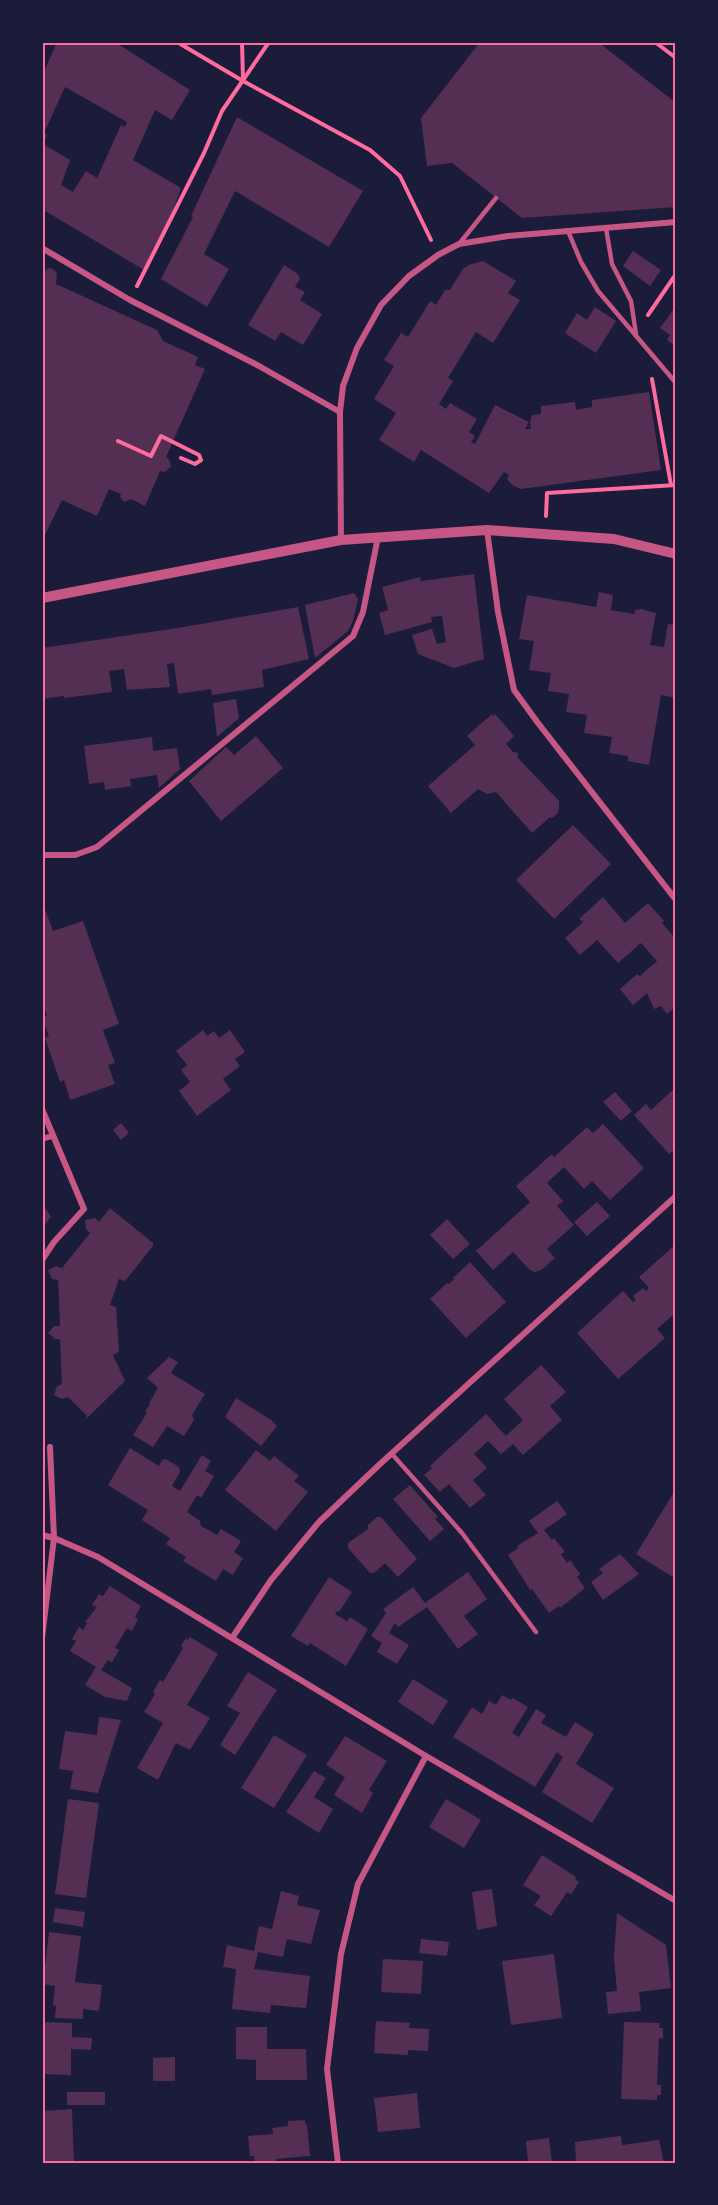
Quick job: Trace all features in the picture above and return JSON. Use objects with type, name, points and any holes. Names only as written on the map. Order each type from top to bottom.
[{"type":"street","points":[[341,540],[340,412],[343,386],[357,348],[381,305],[409,276],[438,255],[459,244],[508,236],[676,222]]},
{"type":"street","points":[[42,248],[130,300],[260,366],[340,412]]},
{"type":"street","points":[[42,598],[341,540],[378,537],[487,531],[614,539],[676,554]]},
{"type":"street","points":[[487,531],[498,612],[514,690],[676,900]]},
{"type":"street","points":[[42,855],[75,855],[97,847],[353,636],[363,612],[378,537]]},
{"type":"street","points":[[42,1109],[84,1209],[54,1242],[42,1260]]},
{"type":"street","points":[[42,1139],[52,1136]]},
{"type":"street","points":[[232,1638],[272,1580],[320,1522],[676,1196]]},
{"type":"street","points":[[42,1638],[54,1538],[50,1448]]},
{"type":"street","points":[[42,1535],[98,1557],[426,1756],[676,1901]]},
{"type":"street","points":[[338,2163],[327,2069],[341,1954],[358,1884],[426,1756]]},
{"type":"lane","points":[[459,244],[496,198]]},
{"type":"lane","points":[[606,228],[612,264],[631,301],[636,334]]},
{"type":"lane","points":[[568,231],[581,262],[598,291],[676,383]]},
{"type":"lane","points":[[392,1454],[462,1533],[536,1632]]},
{"type":"path","points":[[177,42],[243,81],[370,150],[400,176],[438,255]]},
{"type":"path","points":[[242,42],[243,81]]},
{"type":"path","points":[[130,300],[204,153],[222,111],[269,42]]},
{"type":"path","points":[[655,42],[676,58]]},
{"type":"path","points":[[636,334],[676,274]]},
{"type":"path","points":[[547,493],[674,485],[669,473],[651,372]]},
{"type":"path","points":[[118,441],[152,456],[161,436],[199,455],[201,460],[195,464],[181,458]]},
{"type":"building","points":[[57,42],[112,42],[190,90],[172,120],[155,110],[133,160],[181,188],[165,232],[144,270],[42,209],[42,76]],"holes":[[[65,87],[127,122],[125,127],[121,125],[97,178],[86,171],[73,192],[61,185],[70,160],[43,144],[47,135],[44,133]]]},
{"type":"building","points":[[480,42],[598,42],[676,103],[676,207],[522,218],[452,163],[427,166],[421,118]]},
{"type":"building","points":[[237,117],[363,191],[329,247],[235,191],[204,254],[229,269],[207,307],[161,279],[193,217],[191,216]]},
{"type":"building","points":[[633,251],[661,270],[650,286],[623,266]]},
{"type":"building","points":[[483,261],[516,281],[508,293],[520,300],[493,343],[476,332],[448,378],[453,381],[439,404],[446,409],[450,403],[477,419],[469,432],[475,436],[471,442],[475,444],[495,405],[529,422],[525,429],[531,429],[532,415],[541,414],[541,406],[575,402],[576,410],[592,407],[592,400],[649,392],[661,470],[521,489],[512,485],[507,479],[509,475],[504,472],[489,493],[421,450],[414,462],[379,440],[396,413],[374,399],[394,366],[384,360],[401,333],[408,337],[430,301],[436,305],[445,290],[450,290],[464,267]]},
{"type":"building","points":[[284,265],[298,274],[300,279],[295,287],[305,292],[300,300],[322,314],[303,345],[281,332],[275,341],[248,325]]},
{"type":"building","points":[[48,268],[57,273],[56,284],[157,330],[163,341],[198,357],[195,365],[205,369],[166,457],[171,466],[165,472],[160,471],[145,506],[131,499],[124,502],[120,497],[121,494],[109,489],[97,516],[62,500],[42,541],[42,275]]},
{"type":"building","points":[[676,306],[676,346],[667,340],[670,335],[660,328]]},
{"type":"building","points":[[595,307],[616,321],[596,353],[565,333],[577,313],[587,320]]},
{"type":"building","points":[[474,574],[484,659],[454,668],[418,654],[412,635],[432,629],[437,644],[446,642],[442,616],[431,617],[432,622],[385,635],[379,613],[388,610],[382,587],[420,577],[421,581]]},
{"type":"building","points":[[599,592],[613,595],[611,610],[634,614],[635,610],[641,609],[656,613],[650,645],[664,647],[668,624],[676,625],[676,698],[661,695],[649,765],[628,761],[628,756],[609,753],[612,737],[584,733],[587,715],[566,712],[569,694],[548,691],[551,673],[529,670],[534,641],[519,639],[527,595],[596,607]]},
{"type":"building","points":[[354,593],[358,599],[348,631],[315,658],[305,605]]},
{"type":"building","points":[[298,607],[309,659],[262,670],[264,687],[212,695],[211,689],[178,694],[174,663],[167,664],[170,687],[127,690],[124,669],[109,671],[112,692],[42,699],[42,648]]},
{"type":"building","points":[[236,699],[239,718],[217,737],[213,703]]},
{"type":"building","points":[[492,714],[493,716],[495,714],[514,736],[506,744],[513,752],[518,753],[518,758],[559,801],[557,814],[550,817],[532,833],[496,792],[487,794],[478,789],[451,813],[428,786],[475,745],[467,736]]},
{"type":"building","points":[[256,736],[283,768],[221,821],[189,781],[226,747],[234,755]]},
{"type":"building","points":[[152,737],[153,751],[177,748],[180,769],[159,788],[157,775],[130,779],[131,786],[105,790],[104,782],[89,784],[84,746]]},
{"type":"building","points":[[573,825],[611,864],[554,919],[516,880]]},
{"type":"building","points":[[603,897],[625,923],[648,903],[676,939],[676,982],[674,984],[676,1006],[667,1014],[661,1006],[654,1009],[647,993],[633,1005],[620,989],[657,961],[641,943],[618,963],[597,940],[580,955],[565,938],[583,922],[579,919]]},
{"type":"building","points":[[42,901],[53,931],[83,921],[119,1024],[103,1030],[115,1063],[108,1065],[115,1084],[70,1100],[64,1080],[60,1082],[45,1038],[49,1036],[42,1017],[47,1016],[42,1001]]},
{"type":"building","points":[[203,1030],[207,1036],[214,1031],[219,1038],[230,1030],[245,1052],[235,1059],[240,1066],[223,1079],[231,1090],[197,1116],[179,1091],[190,1082],[181,1070],[187,1065],[176,1051]]},
{"type":"building","points":[[676,1087],[676,1148],[669,1154],[634,1115],[646,1104],[651,1110]]},
{"type":"building","points":[[615,1092],[632,1111],[621,1121],[603,1102]]},
{"type":"building","points":[[121,1123],[129,1133],[121,1140],[113,1130]]},
{"type":"building","points":[[603,1124],[644,1168],[610,1200],[592,1181],[584,1189],[564,1167],[547,1183],[563,1201],[557,1206],[574,1225],[547,1249],[555,1258],[541,1270],[535,1272],[530,1270],[513,1252],[493,1270],[476,1251],[530,1202],[516,1186],[552,1154],[554,1157],[587,1127],[593,1133]]},
{"type":"building","points":[[597,1202],[610,1216],[587,1236],[574,1222]]},
{"type":"building","points":[[42,1203],[51,1217],[42,1228]]},
{"type":"building","points":[[110,1208],[153,1243],[153,1246],[125,1281],[119,1279],[110,1305],[116,1307],[119,1352],[113,1355],[125,1381],[85,1420],[87,1416],[68,1397],[62,1399],[54,1395],[57,1386],[62,1384],[60,1339],[55,1339],[48,1333],[54,1326],[60,1326],[59,1300],[58,1280],[52,1279],[48,1270],[56,1266],[62,1268],[90,1233],[86,1229],[85,1220],[95,1218],[99,1222]]},
{"type":"building","points":[[447,1219],[470,1244],[453,1259],[430,1235]]},
{"type":"building","points":[[676,1244],[676,1318],[673,1315],[657,1329],[665,1338],[618,1379],[577,1333],[623,1291],[633,1302],[636,1300],[633,1296],[643,1288],[646,1291],[649,1288],[639,1277]]},
{"type":"building","points":[[470,1262],[506,1302],[466,1338],[430,1299],[447,1283],[449,1284]]},
{"type":"building","points":[[169,1357],[178,1362],[171,1373],[205,1394],[192,1415],[194,1420],[184,1436],[167,1426],[153,1447],[133,1435],[147,1413],[145,1412],[158,1388],[147,1378]]},
{"type":"building","points":[[541,1365],[566,1392],[550,1406],[562,1420],[523,1455],[513,1444],[501,1454],[488,1441],[474,1454],[487,1468],[473,1480],[486,1495],[470,1508],[449,1484],[440,1492],[424,1475],[432,1468],[430,1466],[486,1414],[506,1436],[523,1420],[504,1399]]},
{"type":"building","points":[[236,1398],[277,1426],[261,1446],[225,1417]]},
{"type":"building","points":[[130,1448],[159,1466],[162,1460],[166,1459],[179,1467],[180,1472],[172,1486],[180,1491],[202,1455],[211,1461],[205,1471],[214,1476],[201,1498],[197,1495],[187,1512],[200,1521],[201,1526],[217,1535],[221,1529],[241,1541],[234,1552],[243,1558],[233,1575],[223,1569],[216,1581],[183,1561],[186,1557],[166,1544],[170,1538],[142,1520],[148,1510],[108,1485]]},
{"type":"building","points":[[256,1450],[270,1461],[274,1456],[299,1476],[294,1481],[308,1492],[276,1531],[225,1490]]},
{"type":"building","points":[[410,1485],[438,1517],[435,1519],[444,1529],[430,1541],[393,1499]]},
{"type":"building","points":[[676,1489],[676,1579],[636,1554]]},
{"type":"building","points":[[557,1501],[567,1514],[544,1530],[565,1552],[561,1554],[567,1563],[570,1560],[580,1574],[577,1577],[585,1588],[560,1608],[559,1606],[549,1613],[532,1589],[530,1590],[508,1555],[518,1548],[517,1546],[538,1533],[529,1521]]},
{"type":"building","points":[[377,1517],[381,1517],[417,1559],[398,1577],[385,1563],[374,1573],[370,1573],[348,1548],[348,1543],[368,1529],[368,1525]]},
{"type":"building","points":[[620,1554],[639,1574],[603,1600],[591,1582],[603,1573],[599,1569]]},
{"type":"building","points":[[468,1572],[487,1599],[464,1616],[478,1634],[458,1649],[427,1607],[398,1627],[395,1623],[389,1633],[409,1645],[397,1664],[377,1652],[382,1643],[371,1636],[386,1613],[383,1609],[413,1587],[425,1603]]},
{"type":"building","points":[[329,1577],[352,1592],[339,1612],[335,1614],[347,1621],[350,1617],[368,1629],[346,1666],[310,1643],[308,1646],[291,1636]]},
{"type":"building","points":[[110,1586],[141,1606],[135,1617],[138,1619],[132,1631],[127,1628],[115,1648],[119,1650],[112,1662],[108,1660],[101,1670],[132,1688],[127,1701],[105,1697],[85,1685],[96,1667],[70,1651],[76,1641],[72,1639],[79,1627],[83,1630],[87,1623],[85,1622],[97,1607],[92,1605],[99,1594],[103,1596]]},
{"type":"building","points":[[190,1637],[218,1654],[187,1705],[210,1718],[190,1750],[176,1743],[158,1780],[137,1768],[163,1723],[144,1712],[160,1680],[163,1682],[183,1648],[181,1646],[186,1638],[188,1640]]},
{"type":"building","points":[[248,1672],[277,1690],[235,1755],[220,1745],[240,1713],[227,1706]]},
{"type":"building","points":[[413,1679],[448,1701],[433,1725],[398,1702]]},
{"type":"building","points":[[502,1695],[511,1700],[513,1698],[528,1707],[512,1733],[519,1737],[536,1709],[546,1715],[541,1723],[566,1737],[575,1722],[594,1734],[576,1764],[614,1788],[592,1823],[542,1792],[563,1757],[557,1752],[535,1787],[453,1737],[472,1707],[482,1714],[489,1701],[496,1705]]},
{"type":"building","points":[[99,1717],[121,1720],[98,1793],[70,1789],[73,1771],[59,1769],[65,1731],[97,1735]]},
{"type":"building","points":[[274,1735],[307,1755],[274,1808],[241,1788]]},
{"type":"building","points":[[345,1736],[387,1761],[369,1790],[373,1793],[362,1813],[334,1795],[345,1777],[326,1765]]},
{"type":"building","points":[[314,1771],[326,1778],[314,1797],[333,1809],[319,1833],[286,1812]]},
{"type":"building","points":[[68,1799],[99,1803],[86,1898],[55,1894]]},
{"type":"building","points":[[446,1799],[481,1820],[464,1848],[429,1827]]},
{"type":"building","points":[[542,1855],[576,1877],[575,1879],[579,1882],[571,1894],[567,1892],[551,1916],[534,1905],[541,1896],[523,1885]]},
{"type":"building","points":[[492,1889],[497,1926],[477,1930],[472,1892]]},
{"type":"building","points":[[281,1891],[299,1896],[297,1905],[320,1910],[311,1944],[287,1939],[283,1957],[258,1952],[254,1969],[310,1976],[306,2008],[271,2005],[270,2013],[232,2009],[236,1969],[223,1967],[227,1945],[254,1951],[259,1926],[272,1929]]},
{"type":"building","points":[[55,1908],[85,1912],[83,1927],[53,1922]]},
{"type":"building","points":[[617,1913],[666,1945],[671,1988],[639,1992],[641,2011],[608,2014],[606,1992],[617,1991],[614,1958]]},
{"type":"building","points":[[49,1932],[81,1936],[75,1982],[102,1985],[99,2011],[83,2009],[83,2019],[55,2018],[56,2006],[53,2005],[55,1986],[43,1984]]},
{"type":"building","points":[[421,1939],[449,1942],[447,1956],[419,1953]]},
{"type":"building","points":[[554,1954],[562,2018],[511,2025],[502,1961]]},
{"type":"building","points":[[383,1959],[423,1961],[421,1994],[381,1992]]},
{"type":"building","points":[[376,2021],[410,2023],[409,2028],[429,2029],[428,2051],[408,2050],[408,2055],[374,2053]]},
{"type":"building","points":[[42,2022],[72,2023],[72,2037],[92,2038],[91,2050],[71,2049],[71,2075],[42,2074]]},
{"type":"building","points":[[624,2022],[660,2023],[659,2028],[663,2028],[663,2039],[659,2038],[657,2085],[661,2085],[661,2095],[657,2095],[657,2100],[621,2099]]},
{"type":"building","points":[[236,2027],[267,2027],[267,2049],[306,2049],[307,2080],[256,2080],[256,2060],[236,2059]]},
{"type":"building","points":[[175,2057],[175,2081],[153,2081],[153,2058]]},
{"type":"building","points":[[67,2092],[105,2092],[105,2105],[67,2105]]},
{"type":"building","points":[[417,2093],[420,2128],[378,2132],[374,2098]]},
{"type":"building","points":[[72,2109],[74,2162],[43,2163],[42,2111]]},
{"type":"building","points":[[305,2120],[310,2156],[276,2159],[276,2163],[255,2163],[254,2156],[250,2156],[248,2136],[273,2134],[272,2128],[288,2126],[288,2121]]},
{"type":"building","points":[[621,2136],[622,2145],[659,2140],[664,2163],[576,2163],[575,2142]]},
{"type":"building","points":[[549,2138],[552,2163],[528,2163],[526,2141]]}]
